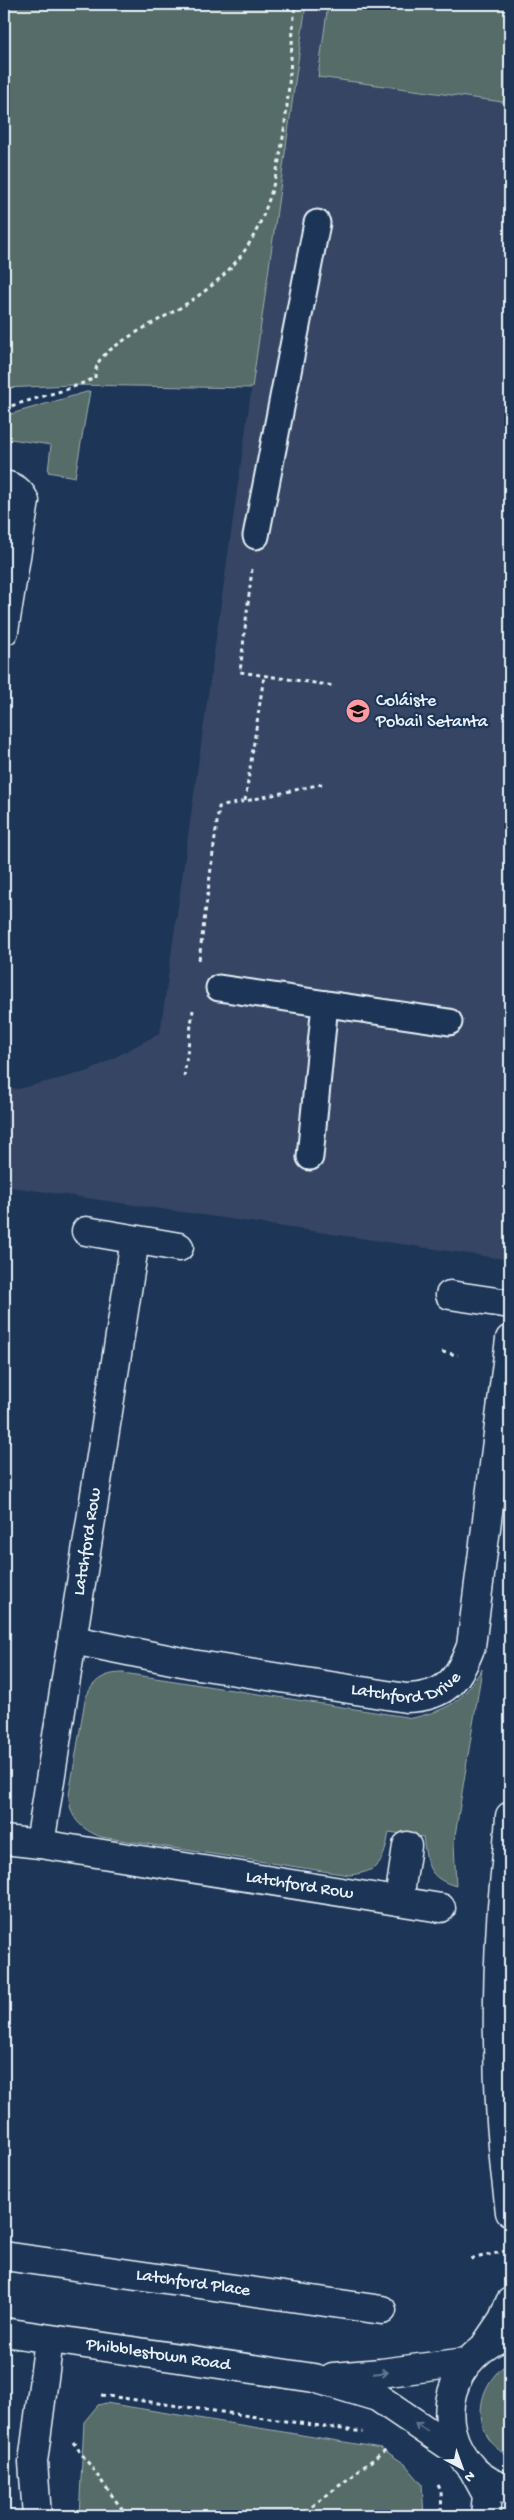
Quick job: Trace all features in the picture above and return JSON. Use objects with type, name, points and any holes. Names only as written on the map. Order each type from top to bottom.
[{"type":"street","points":[[4,486],[12,486],[20,492],[25,501],[8,582],[4,631]]},
{"type":"street","points":[[86,1231],[179,1247]]},
{"type":"street","name":"Latchford Row","points":[[40,1844],[135,1240]]},
{"type":"street","points":[[450,1295],[510,1304]]},
{"type":"street","name":"Latchford Drive","points":[[73,1640],[211,1667],[406,1698],[420,1698],[437,1693],[450,1684],[463,1667],[471,1646],[510,1339]]},
{"type":"street","points":[[510,1816],[501,1922],[498,2067],[502,2150],[510,2212]]},
{"type":"street","name":"Latchford Row","points":[[4,1840],[40,1844],[441,1908]]},
{"type":"street","points":[[398,1900],[407,1846]]},
{"type":"street","name":"Latchford Place","points":[[4,2256],[382,2310]]},
{"type":"street","points":[[485,2516],[488,2495],[451,2432],[449,2408],[454,2384],[466,2362],[498,2339],[510,2302]]},
{"type":"street","name":"Phibblestown Road","points":[[4,2332],[314,2378],[377,2396],[468,2462],[492,2483],[510,2490]]},
{"type":"street","points":[[37,2516],[33,2462],[49,2340]]},
{"type":"street","name":"Phibblestown Road","points":[[314,2378],[381,2374],[466,2362]]},
{"type":"lane","points":[[256,536],[317,223]]},
{"type":"lane","points":[[218,988],[449,1022]]},
{"type":"lane","points":[[310,1157],[325,1004]]},
{"type":"path","points":[[4,408],[71,388],[94,378],[98,363],[114,348],[213,285],[240,256],[257,230],[266,207],[280,157],[295,4]]},
{"type":"path","points":[[256,536],[240,672],[335,686]]},
{"type":"path","points":[[245,802],[264,676]]},
{"type":"path","points":[[199,961],[219,807],[326,784]]},
{"type":"path","points":[[184,1077],[193,1009]]},
{"type":"path","points":[[442,1352],[458,1356]]},
{"type":"path","points":[[471,2259],[510,2250]]},
{"type":"path","points":[[101,2395],[370,2433]]},
{"type":"path","points":[[73,2442],[127,2516]]},
{"type":"path","points":[[300,2516],[390,2447]]},
{"type":"path","points":[[435,2478],[441,2491],[442,2516]]},
{"type":"shaded area","name":"Coláiste Pobail Setanta","points":[[306,4],[510,4],[510,1260],[4,1186],[4,1087],[18,1089],[89,1071],[160,1033]]},
{"type":"green space","points":[[4,4],[306,4],[252,388],[72,385],[4,388]]},
{"type":"green space","points":[[328,4],[510,4],[510,103],[318,77]]},
{"type":"green space","points":[[90,391],[75,477],[48,472],[51,445],[4,438],[4,416]]},
{"type":"green space","points":[[482,1669],[454,1842],[456,1886],[439,1879],[430,1869],[423,1837],[389,1832],[385,1851],[379,1863],[368,1871],[349,1875],[101,1837],[82,1826],[71,1810],[69,1795],[85,1700],[95,1683],[104,1677],[123,1673],[413,1718],[437,1711],[454,1703],[467,1690]]},
{"type":"green space","points":[[510,2362],[510,2457],[497,2448],[488,2437],[482,2424],[481,2410],[483,2396],[489,2383]]},
{"type":"green space","points":[[106,2403],[381,2448],[405,2464],[422,2484],[424,2516],[79,2516],[84,2422],[98,2405]]},
{"type":"place","name":"Coláiste Pobail Setanta","points":[[358,711]]}]
